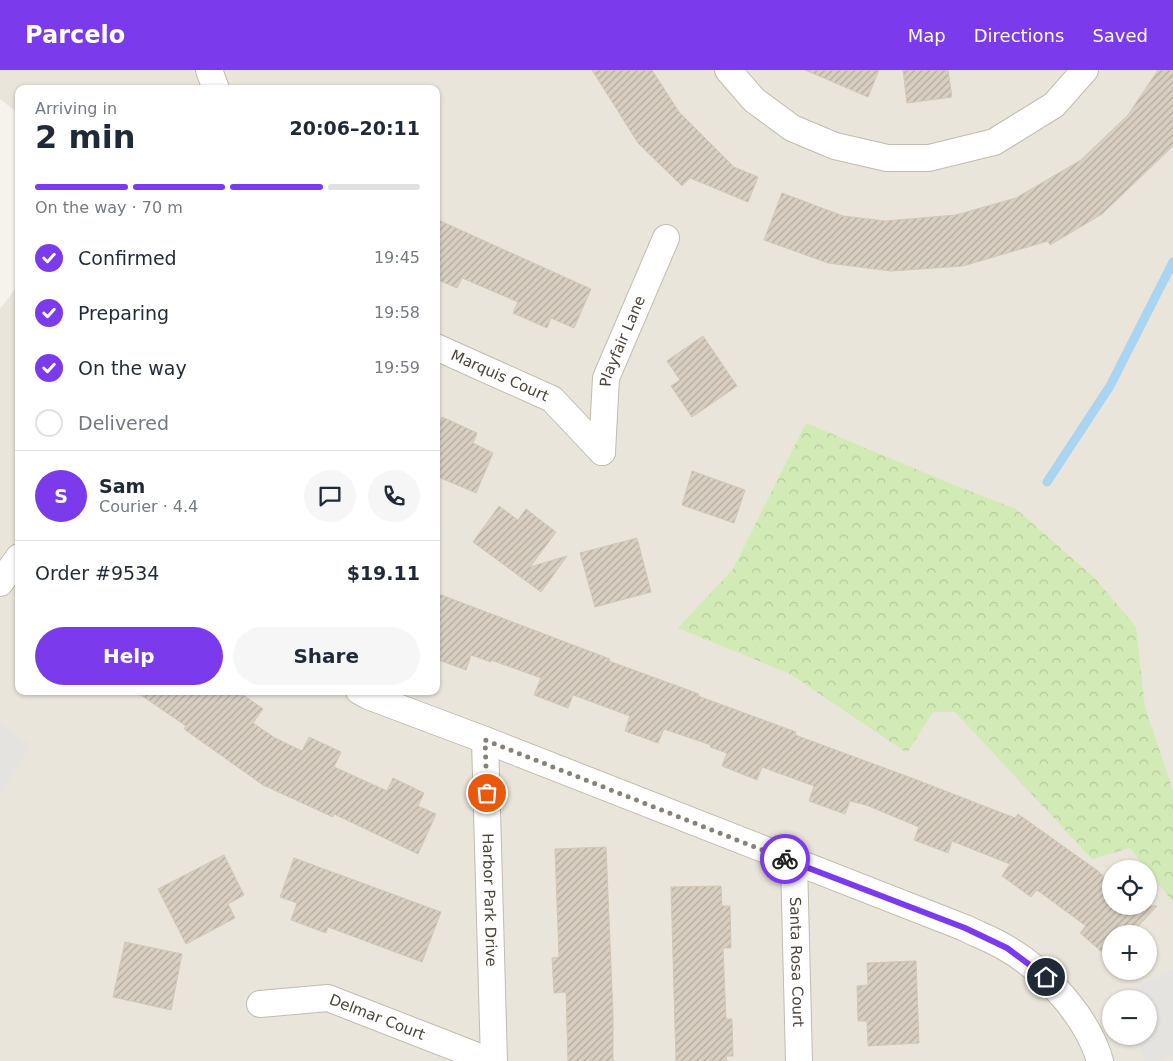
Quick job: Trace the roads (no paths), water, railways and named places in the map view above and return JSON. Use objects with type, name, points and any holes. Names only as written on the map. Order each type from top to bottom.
[{"type":"street","points":[[209,70],[215,85]]},
{"type":"street","points":[[728,70],[754,100],[792,128],[834,146],[887,158],[929,158],[994,142],[1054,105],[1086,70]]},
{"type":"street","name":"Playfair Lane","points":[[602,452],[606,378],[666,238]]},
{"type":"street","name":"Marquis Court","points":[[440,349],[552,399],[602,452]]},
{"type":"street","points":[[0,583],[15,562]]},
{"type":"street","points":[[366,695],[965,928],[1007,948],[1046,977],[1088,1030],[1100,1061]]},
{"type":"street","name":"Harbor Park Drive","points":[[485,740],[494,1061]]},
{"type":"street","name":"Santa Rosa Court","points":[[794,862],[799,1061]]},
{"type":"street","name":"Delmar Court","points":[[260,1004],[328,998],[490,1061]]},
{"type":"waterway","points":[[1047,482],[1110,386],[1173,262]]}]
